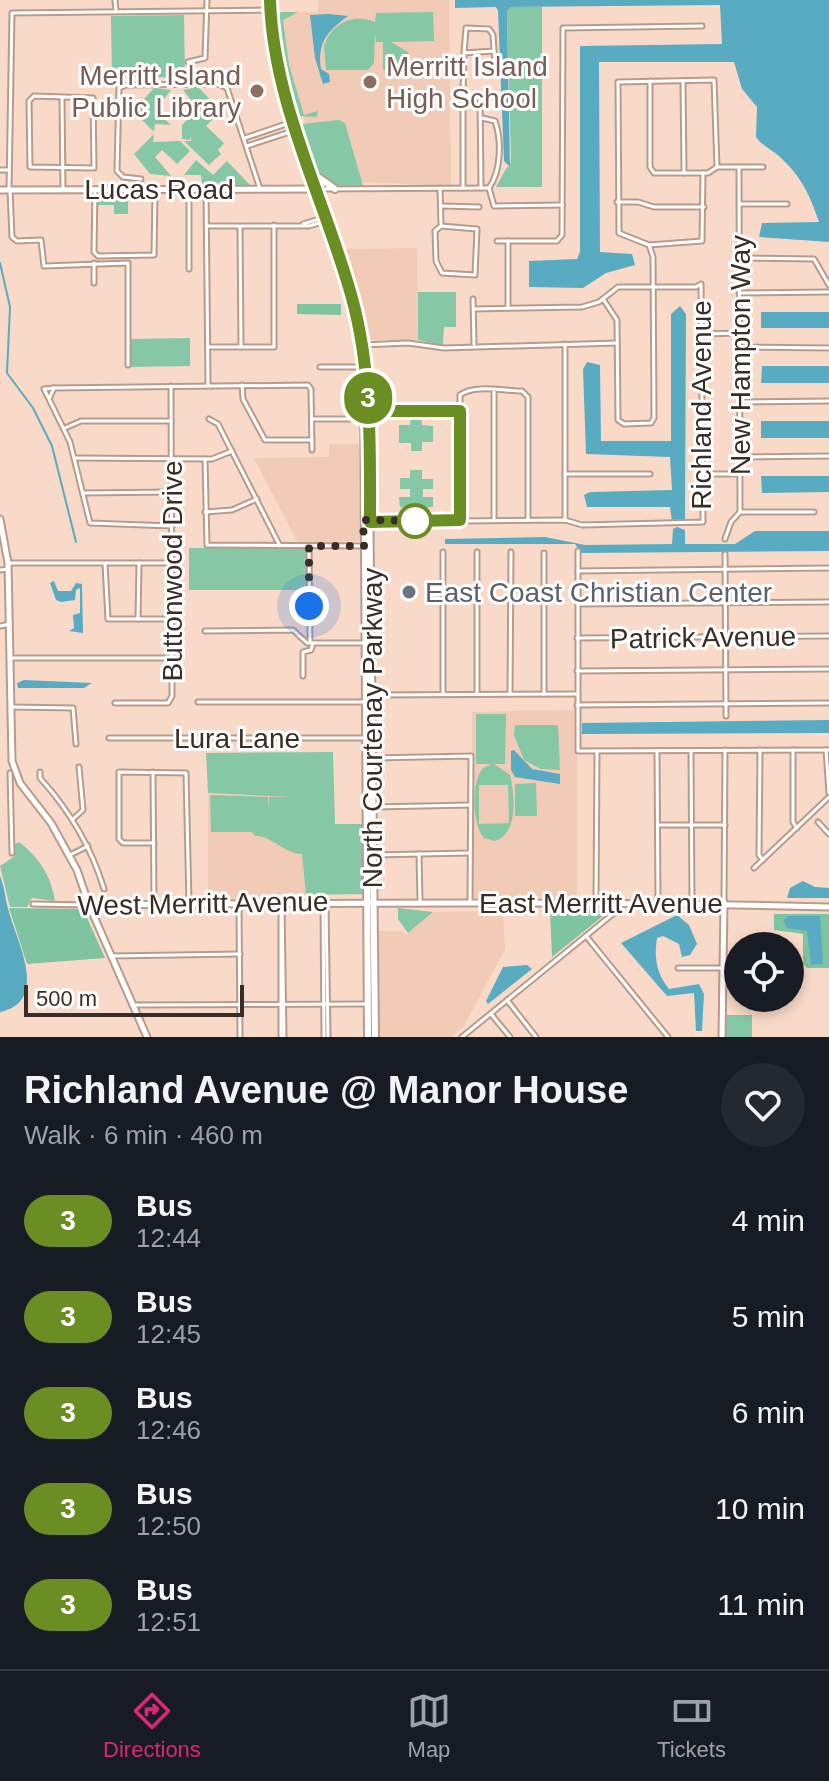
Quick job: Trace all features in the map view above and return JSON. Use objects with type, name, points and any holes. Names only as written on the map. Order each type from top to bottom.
[{"type":"main road","name":"North Courtenay Parkway","points":[[270,0],[276,59],[328,218],[362,345],[371,695],[371,956],[367,991],[375,1014],[375,1037]]},
{"type":"main road","points":[[311,171],[335,189]]},
{"type":"main road","name":"North Courtenay Parkway","points":[[367,521],[364,643],[365,738],[369,758]]},
{"type":"main road","name":"North Courtenay Parkway","points":[[368,1037],[375,967],[367,945],[373,855],[369,807]]},
{"type":"street","points":[[115,0],[116,11]]},
{"type":"street","points":[[188,62],[205,58],[207,0]]},
{"type":"street","points":[[128,365],[128,263],[44,266],[41,240],[13,240],[9,170],[11,14],[271,10]]},
{"type":"street","points":[[463,187],[464,31],[477,26],[486,27],[493,35],[496,72]]},
{"type":"street","points":[[497,241],[561,238],[563,28],[702,26]]},
{"type":"street","points":[[464,53],[494,51]]},
{"type":"street","points":[[650,80],[653,171],[703,173],[717,167],[763,167]]},
{"type":"street","points":[[683,80],[684,173]]},
{"type":"street","points":[[703,173],[702,241],[649,245],[619,233],[618,82],[714,80],[717,167]]},
{"type":"street","points":[[141,179],[123,177],[117,171],[117,94],[123,85],[222,85],[227,88],[260,189]]},
{"type":"street","points":[[463,94],[480,98],[481,187]]},
{"type":"street","points":[[62,96],[63,190]]},
{"type":"street","points":[[62,96],[93,98],[94,168],[31,168],[31,98],[62,96]]},
{"type":"street","points":[[481,118],[494,120],[497,126],[498,176],[489,188]]},
{"type":"street","points":[[244,139],[295,121]]},
{"type":"street","points":[[247,146],[298,129]]},
{"type":"street","name":"New Hampton Way","points":[[725,539],[731,522],[740,512],[739,167]]},
{"type":"street","points":[[0,170],[9,170]]},
{"type":"street","points":[[440,188],[441,226]]},
{"type":"street","points":[[489,188],[494,206],[562,205]]},
{"type":"street","points":[[318,189],[489,188]]},
{"type":"street","points":[[95,189],[95,254],[150,256],[156,252],[155,189]]},
{"type":"street","points":[[189,189],[189,269]]},
{"type":"street","points":[[206,189],[208,385]]},
{"type":"street","name":"Lucas Road","points":[[0,190],[318,189]]},
{"type":"street","points":[[617,202],[638,202],[654,207],[704,207]]},
{"type":"street","points":[[740,204],[787,204]]},
{"type":"street","points":[[441,206],[479,207]]},
{"type":"street","points":[[207,226],[299,225],[328,218]]},
{"type":"street","points":[[240,225],[241,347]]},
{"type":"street","points":[[208,347],[274,347],[274,225]]},
{"type":"street","points":[[441,226],[477,229],[475,275],[442,273],[436,261],[435,231],[441,226]]},
{"type":"street","points":[[508,241],[508,308]]},
{"type":"street","points":[[603,299],[616,317],[620,422],[649,423],[654,418],[653,257],[649,245]]},
{"type":"street","points":[[740,258],[814,259],[829,285]]},
{"type":"street","points":[[94,263],[94,283]]},
{"type":"street","name":"Richland Avenue","points":[[367,521],[565,520],[579,525],[686,525],[703,522],[701,284],[653,287]]},
{"type":"street","points":[[474,309],[582,307],[603,299],[618,287],[653,287]]},
{"type":"street","points":[[741,293],[829,292]]},
{"type":"street","points":[[473,299],[474,344]]},
{"type":"street","points":[[703,334],[740,333]]},
{"type":"street","points":[[362,345],[408,343],[444,348],[474,344],[617,343]]},
{"type":"street","points":[[565,343],[565,520]]},
{"type":"street","points":[[740,347],[829,348]]},
{"type":"street","points":[[320,367],[364,370]]},
{"type":"street","points":[[172,526],[92,524],[65,428],[44,389],[171,385],[310,386],[312,450]]},
{"type":"street","name":"Buttonwood Drive","points":[[115,703],[171,700],[171,385]]},
{"type":"street","points":[[242,385],[243,399],[263,437],[312,440]]},
{"type":"street","points":[[277,385],[277,391]]},
{"type":"street","points":[[49,399],[54,388]]},
{"type":"street","points":[[494,390],[494,520]]},
{"type":"street","points":[[460,520],[460,411],[463,392],[494,390],[526,393],[528,520]]},
{"type":"street","points":[[741,402],[829,401]]},
{"type":"street","points":[[312,419],[460,411]]},
{"type":"street","points":[[209,419],[218,424],[280,546]]},
{"type":"street","points":[[65,428],[81,421],[171,421]]},
{"type":"street","points":[[287,433],[287,440]]},
{"type":"street","points":[[75,458],[205,459],[232,451]]},
{"type":"street","points":[[740,457],[829,456]]},
{"type":"street","points":[[205,459],[205,539],[209,546],[364,546]]},
{"type":"street","points":[[565,474],[650,474]]},
{"type":"street","points":[[704,474],[740,474]]},
{"type":"street","points":[[83,493],[171,492]]},
{"type":"street","points":[[205,512],[232,510],[257,499]]},
{"type":"street","points":[[740,512],[814,512]]},
{"type":"street","points":[[0,519],[8,566],[11,757],[20,783],[70,855],[147,1037]]},
{"type":"street","points":[[303,676],[303,652],[311,650],[309,546]]},
{"type":"street","points":[[578,551],[578,751],[828,750],[829,795],[754,868]]},
{"type":"street","points":[[443,552],[443,694]]},
{"type":"street","points":[[477,552],[477,694]]},
{"type":"street","points":[[510,694],[511,552]]},
{"type":"street","points":[[544,553],[544,694]]},
{"type":"street","points":[[725,554],[726,716]]},
{"type":"street","points":[[105,563],[106,617],[172,619]]},
{"type":"street","points":[[138,619],[139,563]]},
{"type":"street","points":[[0,570],[8,566],[172,563]]},
{"type":"street","points":[[578,571],[829,568]]},
{"type":"street","points":[[578,604],[829,602]]},
{"type":"street","points":[[0,628],[10,626]]},
{"type":"street","points":[[205,631],[293,630],[303,641],[311,643],[364,643]]},
{"type":"street","name":"Patrick Avenue","points":[[577,638],[829,636]]},
{"type":"street","points":[[10,658],[172,658]]},
{"type":"street","points":[[577,671],[829,669]]},
{"type":"street","points":[[198,702],[365,702],[371,695],[577,694]]},
{"type":"street","points":[[577,705],[829,703]]},
{"type":"street","points":[[11,707],[73,708],[76,711],[76,744]]},
{"type":"street","name":"Lura Lane","points":[[109,738],[365,738]]},
{"type":"street","points":[[722,1037],[725,750]]},
{"type":"street","points":[[760,750],[759,855],[763,860]]},
{"type":"street","points":[[793,750],[793,822],[797,828]]},
{"type":"street","points":[[657,751],[658,902]]},
{"type":"street","points":[[691,751],[692,902]]},
{"type":"street","points":[[596,902],[597,752]]},
{"type":"street","points":[[369,758],[471,756],[470,903]]},
{"type":"street","points":[[73,819],[83,810],[79,767]]},
{"type":"street","points":[[153,771],[154,904]]},
{"type":"street","points":[[40,772],[40,778],[73,819],[88,846],[104,889]]},
{"type":"street","points":[[154,843],[123,843],[119,839],[119,772],[186,773],[189,904]]},
{"type":"street","points":[[10,773],[12,853]]},
{"type":"street","points":[[10,786],[20,783]]},
{"type":"street","points":[[369,807],[471,805]]},
{"type":"street","points":[[818,822],[829,834]]},
{"type":"street","points":[[658,825],[725,825]]},
{"type":"street","points":[[70,855],[88,846]]},
{"type":"street","points":[[373,855],[471,853]]},
{"type":"street","points":[[419,854],[420,901]]},
{"type":"street","name":"East Merritt Avenue","points":[[370,901],[724,902],[829,907]]},
{"type":"street","name":"West Merritt Avenue","points":[[33,904],[370,901]]},
{"type":"street","points":[[325,902],[326,1035]]},
{"type":"street","points":[[462,1037],[614,913],[616,902]]},
{"type":"street","points":[[239,903],[240,1037]]},
{"type":"street","points":[[281,903],[282,1037]]},
{"type":"street","points":[[92,912],[99,905]]},
{"type":"street","points":[[586,936],[668,1037]]},
{"type":"street","points":[[111,956],[240,954]]},
{"type":"street","points":[[678,968],[723,968]]},
{"type":"street","points":[[507,1000],[536,1037]]},
{"type":"street","points":[[133,1006],[371,1004]]},
{"type":"street","points":[[491,1014],[510,1037]]},
{"type":"shaded area","name":"Merritt Island High School","points":[[318,0],[449,0],[451,186],[363,182],[318,165],[288,69],[280,19],[283,12],[318,12]]},
{"type":"shaded area","points":[[417,248],[418,340],[367,340],[343,249]]},
{"type":"shaded area","points":[[329,444],[359,444],[361,541],[298,543],[254,458],[329,457]]},
{"type":"shaded area","points":[[577,710],[577,897],[472,898],[472,712]]},
{"type":"shaded area","points":[[208,794],[299,796],[295,826],[306,867],[306,895],[208,900]]},
{"type":"shaded area","points":[[503,911],[505,949],[464,1026],[451,1037],[375,1037],[374,931],[400,931],[406,935],[433,912]]},
{"type":"green space","points":[[511,7],[542,7],[542,187],[496,187],[507,167],[510,167],[511,157],[507,11]]},
{"type":"green space","points":[[281,12],[298,12],[283,20],[289,65],[304,115],[318,111],[317,117],[297,116],[282,70],[276,17]]},
{"type":"green space","points":[[433,12],[434,41],[391,42],[408,52],[414,72],[388,73],[383,69],[383,42],[376,42],[375,35],[374,63],[368,70],[326,70],[324,46],[332,31],[344,22],[358,19],[375,22],[376,13]]},
{"type":"green space","points":[[184,15],[185,77],[112,78],[111,16]]},
{"type":"green space","points":[[198,87],[221,111],[206,126],[224,143],[218,150],[221,154],[209,165],[184,141],[191,141],[191,135],[190,140],[182,139],[182,125],[198,109],[183,90]]},
{"type":"green space","points":[[154,88],[171,90],[155,110],[171,125],[155,124],[154,132],[133,111]]},
{"type":"green space","points":[[339,120],[345,123],[363,186],[328,185],[316,171],[302,124]]},
{"type":"green space","points":[[154,134],[153,142],[180,141],[190,151],[177,164],[162,150],[155,157],[171,176],[150,174],[134,154]]},
{"type":"green space","points":[[196,160],[213,175],[227,161],[250,185],[202,185],[201,175],[184,175]]},
{"type":"green space","points":[[98,193],[128,193],[128,214],[114,214],[114,205],[98,205]]},
{"type":"green space","points":[[418,292],[456,292],[456,327],[444,327],[443,345],[418,340]]},
{"type":"green space","points":[[297,304],[341,304],[341,315],[297,314]]},
{"type":"green space","points":[[190,338],[190,366],[131,367],[131,339]]},
{"type":"green space","points":[[411,417],[421,417],[422,425],[433,426],[433,442],[422,442],[422,451],[411,451],[411,443],[399,443],[399,425],[410,425]]},
{"type":"green space","points":[[410,470],[422,470],[422,479],[433,479],[433,489],[423,489],[423,497],[433,497],[433,507],[423,508],[422,516],[410,516],[410,507],[400,507],[399,497],[410,497],[410,489],[400,489],[400,478],[410,478]]},
{"type":"green space","points":[[189,548],[306,548],[306,590],[189,590]]},
{"type":"green space","points":[[476,714],[506,714],[505,764],[494,764],[510,775],[513,813],[508,831],[495,841],[484,838],[480,832],[474,803],[479,774],[492,764],[476,764]],"holes":[[[479,785],[508,785],[509,823],[479,824]]]},
{"type":"green space","points":[[515,725],[558,725],[560,770],[541,769],[524,760],[514,735]]},
{"type":"green space","points":[[333,752],[335,824],[366,824],[366,894],[306,895],[302,854],[289,851],[252,832],[211,832],[210,795],[268,797],[268,809],[269,797],[290,797],[208,793],[206,753]]},
{"type":"green space","points":[[536,783],[537,816],[515,816],[515,784]]},
{"type":"green space","points":[[19,842],[43,868],[55,901],[32,898],[27,907],[10,907],[0,866],[15,856],[15,844]]},
{"type":"green space","points":[[9,908],[83,909],[105,958],[27,964]]},
{"type":"green space","points":[[398,908],[433,912],[408,933],[398,919]]},
{"type":"green space","points":[[608,909],[608,912],[552,957],[550,911]]},
{"type":"green space","points":[[774,914],[829,914],[829,968],[807,968],[804,965],[804,932],[774,930]]},
{"type":"green space","points":[[724,1015],[752,1015],[752,1037],[724,1037]]},
{"type":"water","points":[[455,0],[829,0],[829,242],[759,237],[762,223],[819,222],[800,179],[756,137],[757,107],[742,89],[734,62],[599,62],[600,252],[632,254],[635,265],[606,273],[583,288],[529,287],[529,261],[577,259],[580,252],[580,46],[722,44],[720,5],[511,7],[507,11],[510,167],[504,161],[498,11],[496,7],[455,8]]},
{"type":"water","points":[[310,15],[348,16],[330,32],[323,44],[321,69],[329,74],[330,82],[323,84],[315,58]]},
{"type":"water","points":[[680,306],[686,314],[685,520],[672,521],[670,507],[587,507],[584,495],[590,492],[672,490],[670,457],[586,454],[583,369],[587,362],[600,365],[601,441],[671,441],[671,314]]},
{"type":"water","points":[[761,312],[829,312],[829,328],[761,328]]},
{"type":"water","points":[[762,366],[829,366],[829,383],[761,383]]},
{"type":"water","points":[[761,421],[829,421],[829,438],[761,438]]},
{"type":"water","points":[[761,476],[829,476],[829,492],[762,493]]},
{"type":"water","points":[[673,529],[685,530],[685,544],[735,544],[755,531],[829,531],[829,551],[581,553],[575,544],[445,544],[445,539],[545,537],[585,545],[672,544]]},
{"type":"water","points":[[54,581],[58,591],[71,591],[76,583],[82,584],[83,633],[69,631],[74,628],[73,615],[80,613],[80,588],[76,590],[75,600],[61,602],[56,600],[50,583]]},
{"type":"water","points":[[24,680],[92,683],[84,688],[18,688],[17,683]]},
{"type":"water","points":[[829,720],[829,733],[582,734],[582,723]]},
{"type":"water","points":[[514,750],[532,769],[560,774],[560,784],[515,777],[511,770],[511,751]]},
{"type":"water","points":[[0,876],[23,954],[27,984],[24,996],[15,1006],[0,1012]]},
{"type":"water","points":[[803,881],[815,887],[829,888],[829,898],[787,898],[790,888]]},
{"type":"water","points":[[677,915],[689,925],[697,944],[690,955],[682,957],[679,944],[663,936],[657,938],[657,965],[669,989],[699,984],[704,994],[702,1031],[696,1031],[694,993],[667,996],[621,943]]},
{"type":"water","points":[[788,916],[820,916],[823,964],[811,965],[807,931],[787,928],[783,920]]},
{"type":"water","points":[[527,965],[532,969],[488,1004],[486,1001],[503,967]]},
{"type":"waterway","points":[[0,263],[10,307],[7,373],[33,408],[52,446],[76,542]]},
{"type":"bus line","name":"3","points":[[270,0],[275,51],[289,106],[328,220],[358,323],[368,389],[370,522],[460,520],[460,411],[372,411]]},
{"type":"place","name":"Merritt Island High School","points":[[370,82]]},
{"type":"place","name":"Merritt Island Public Library","points":[[257,91]]},
{"type":"place","name":"East Coast Christian Center","points":[[409,592]]},
{"type":"route","points":[[309,606],[309,546],[364,546],[363,520],[420,521],[415,521]]}]
